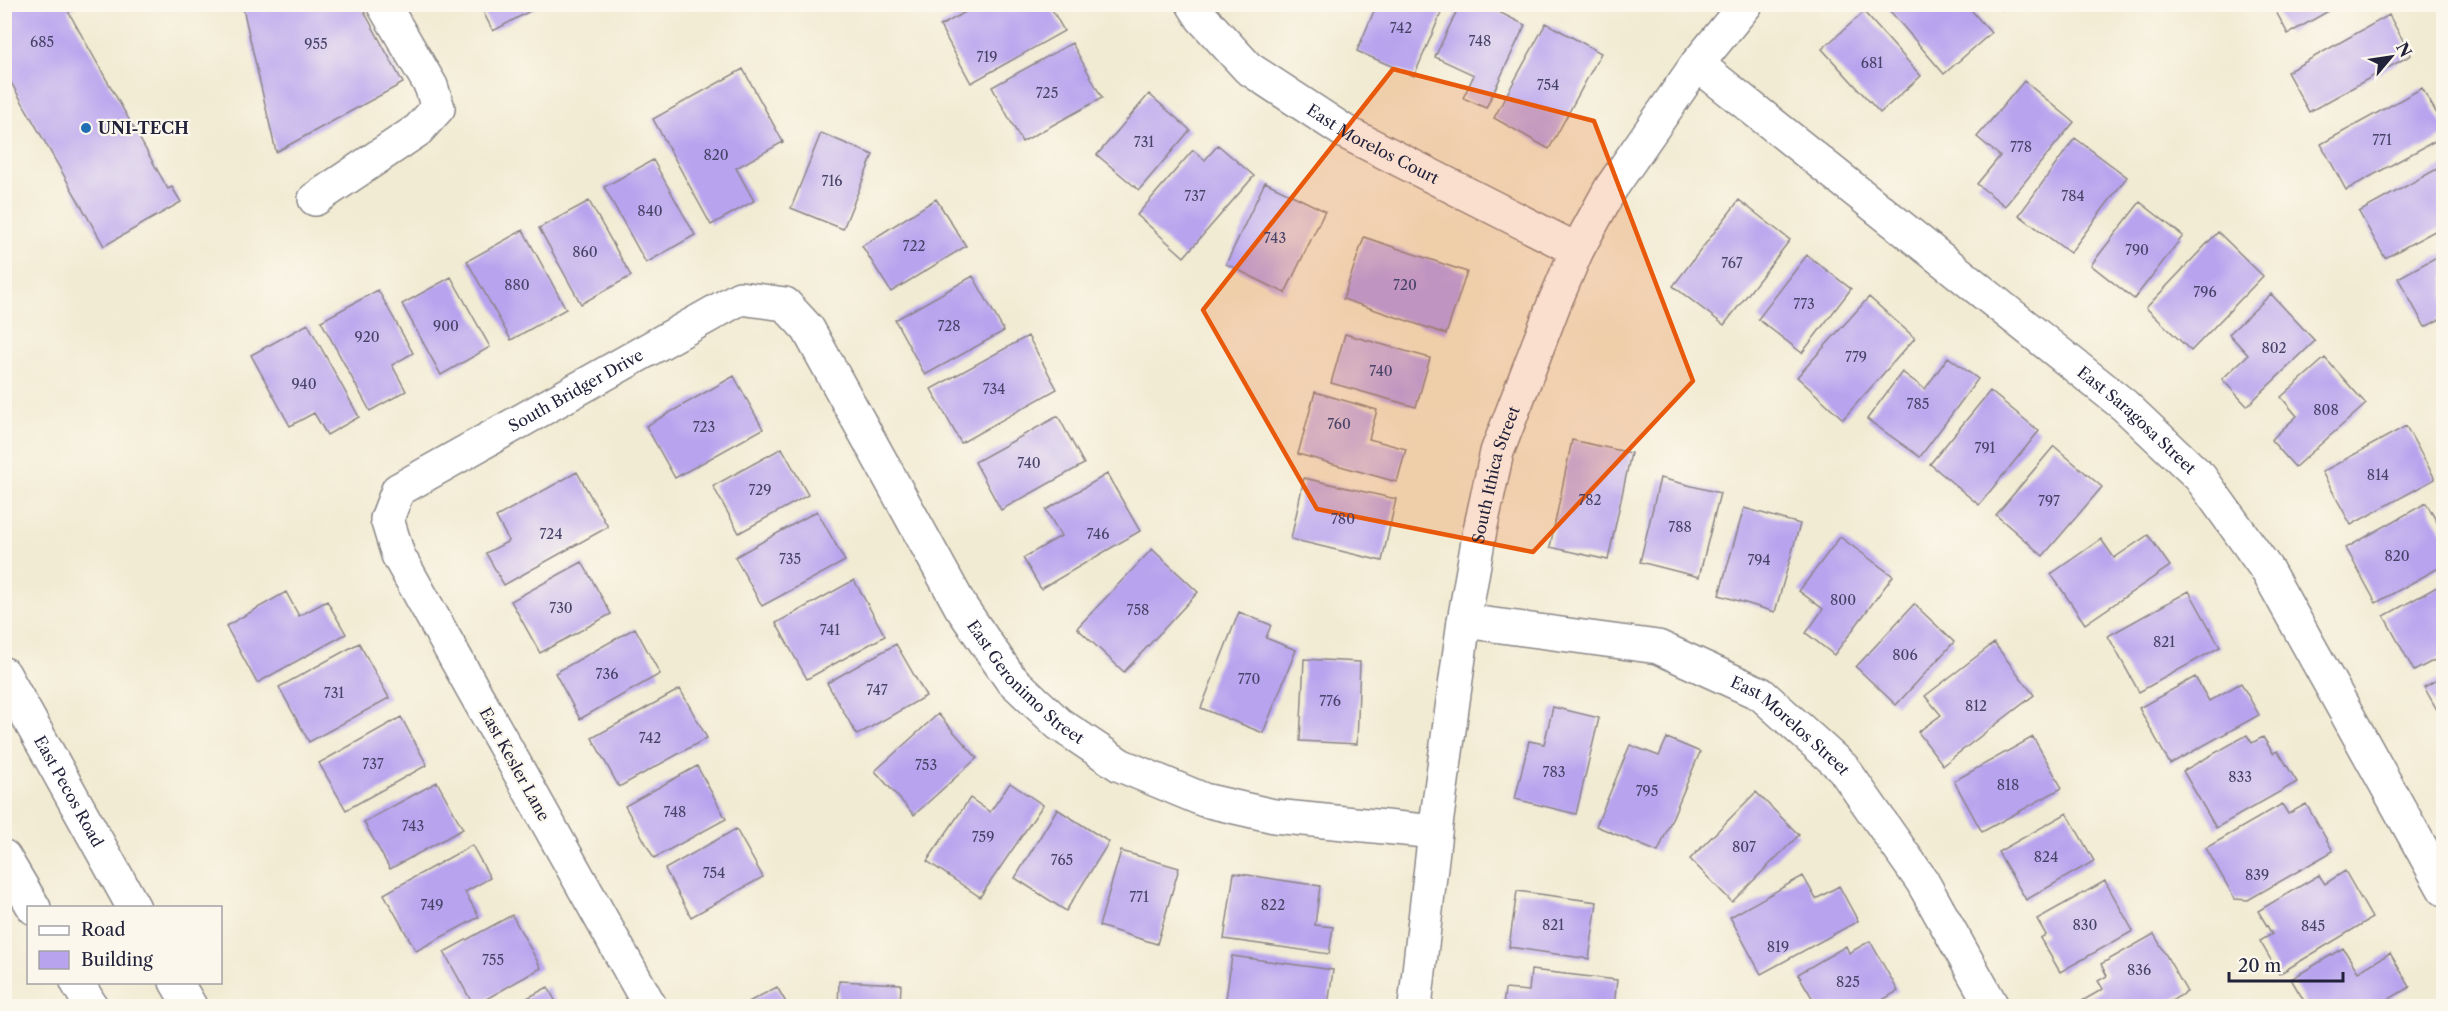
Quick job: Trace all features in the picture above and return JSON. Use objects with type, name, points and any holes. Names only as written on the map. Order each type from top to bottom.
[{"type":"street","points":[[315,199],[418,130],[438,108],[431,86],[383,4]]},
{"type":"street","name":"East Morelos Court","points":[[1193,4],[1202,18],[1248,68],[1347,133],[1577,250]]},
{"type":"street","name":"South Ithica Street","points":[[1415,1006],[1435,832],[1464,621],[1497,452],[1577,250],[1617,179],[1697,64],[1746,4]]},
{"type":"street","name":"East Saragosa Street","points":[[1697,64],[2124,405],[2200,477],[2267,570],[2444,889]]},
{"type":"street","name":"South Bridger Drive","points":[[387,519],[398,490],[740,298],[785,304]]},
{"type":"street","name":"East Geronimo Street","points":[[785,304],[808,329],[961,607],[1010,678],[1059,724],[1120,765],[1204,800],[1274,816],[1435,832]]},
{"type":"street","name":"East Kesler Lane","points":[[387,519],[398,555],[650,1006]]},
{"type":"street","name":"East Morelos Street","points":[[1464,621],[1658,647],[1761,694],[1844,768],[1922,881],[1992,1006]]},
{"type":"street","name":"East Pecos Road","points":[[4,674],[133,906]]},
{"type":"street","points":[[4,857],[33,906]]},
{"type":"street","points":[[78,984],[91,1006]]},
{"type":"street","points":[[177,984],[190,1006]]},
{"type":"highlighted area","points":[[1393,69],[1594,121],[1693,381],[1533,552],[1317,509],[1203,310]]},
{"type":"building","name":"UNI-TECH","points":[[4,4],[74,4],[76,6],[68,11],[168,189],[172,187],[181,202],[104,246],[4,70]]},
{"type":"building","points":[[242,4],[360,4],[403,83],[276,152]]},
{"type":"building","points":[[479,4],[543,4],[493,31]]},
{"type":"building","points":[[980,4],[1049,4],[1064,31],[971,83],[940,26]]},
{"type":"building","points":[[1377,4],[1445,4],[1414,76],[1357,51]]},
{"type":"building","points":[[1460,4],[1483,4],[1525,25],[1486,108],[1463,98],[1474,75],[1435,57]]},
{"type":"building","points":[[1884,4],[1966,4],[1991,33],[1944,74]]},
{"type":"building","points":[[1999,4],[2011,4],[2003,10]]},
{"type":"building","points":[[2272,4],[2341,4],[2288,34]]},
{"type":"building","points":[[1864,12],[1921,76],[1880,113],[1822,49]]},
{"type":"building","points":[[2389,15],[2411,55],[2309,112],[2287,72]]},
{"type":"building","points":[[1546,23],[1601,53],[1549,149],[1494,118]]},
{"type":"building","points":[[1072,43],[1102,98],[1022,142],[992,87]]},
{"type":"building","points":[[743,69],[783,142],[736,168],[754,201],[711,225],[653,119]]},
{"type":"building","points":[[2024,81],[2074,122],[2005,206],[1977,184],[2000,156],[1977,137]]},
{"type":"building","points":[[2422,88],[2444,126],[2444,136],[2346,190],[2321,144]]},
{"type":"building","points":[[1149,94],[1190,130],[1139,190],[1097,155]]},
{"type":"building","points":[[821,133],[873,155],[843,229],[791,208]]},
{"type":"building","points":[[2075,138],[2127,177],[2070,253],[2019,215]]},
{"type":"building","points":[[1218,145],[1254,176],[1184,257],[1137,215],[1193,150],[1205,160]]},
{"type":"building","points":[[653,160],[695,235],[646,263],[604,187]]},
{"type":"building","points":[[2444,165],[2444,226],[2385,258],[2359,212]]},
{"type":"building","points":[[1265,182],[1325,211],[1285,293],[1226,264]]},
{"type":"building","points":[[936,199],[966,246],[891,292],[862,246]]},
{"type":"building","points":[[1739,200],[1790,240],[1724,325],[1673,286]]},
{"type":"building","points":[[589,201],[631,276],[581,304],[539,228]]},
{"type":"building","points":[[2140,202],[2183,236],[2134,299],[2091,265]]},
{"type":"building","points":[[523,230],[566,309],[511,340],[467,261]]},
{"type":"building","points":[[2218,232],[2263,276],[2191,351],[2146,308]]},
{"type":"building","points":[[1364,237],[1467,272],[1446,334],[1343,299]]},
{"type":"building","points":[[2444,253],[2444,317],[2425,327],[2398,278]]},
{"type":"building","points":[[1807,255],[1851,289],[1802,353],[1758,319]]},
{"type":"building","points":[[973,276],[1004,331],[925,375],[895,320]]},
{"type":"building","points":[[451,277],[490,347],[441,375],[402,304]]},
{"type":"building","points":[[378,290],[413,353],[392,365],[406,391],[370,411],[321,321]]},
{"type":"building","points":[[2271,294],[2315,341],[2247,406],[2222,379],[2248,355],[2229,334]]},
{"type":"building","points":[[1869,297],[1915,338],[1843,419],[1797,377]]},
{"type":"building","points":[[308,324],[359,417],[327,435],[314,413],[290,426],[251,355]]},
{"type":"building","points":[[1345,334],[1430,358],[1416,407],[1331,383]]},
{"type":"building","points":[[1028,336],[1057,389],[961,443],[931,389]]},
{"type":"building","points":[[1948,357],[1978,379],[1920,457],[1867,419],[1902,372],[1925,389]]},
{"type":"building","points":[[2325,358],[2366,404],[2295,467],[2271,440],[2297,416],[2281,397]]},
{"type":"building","points":[[734,376],[763,429],[675,478],[646,426]]},
{"type":"building","points":[[1990,391],[2039,431],[1979,505],[1930,464]]},
{"type":"building","points":[[1315,392],[1377,410],[1369,439],[1406,449],[1397,482],[1298,454]]},
{"type":"building","points":[[1058,416],[1084,464],[1001,510],[975,462]]},
{"type":"building","points":[[2406,426],[2435,479],[2351,525],[2322,472]]},
{"type":"building","points":[[1572,440],[1631,453],[1608,560],[1550,547]]},
{"type":"building","points":[[2054,446],[2102,487],[2043,556],[1996,515]]},
{"type":"building","points":[[782,448],[808,495],[739,533],[713,486]]},
{"type":"building","points":[[577,472],[608,527],[504,585],[486,553],[509,541],[496,517]]},
{"type":"building","points":[[1107,474],[1140,531],[1041,589],[1023,558],[1061,536],[1046,510]]},
{"type":"building","points":[[1304,478],[1396,499],[1382,561],[1291,539]]},
{"type":"building","points":[[1660,478],[1720,493],[1699,577],[1640,562]]},
{"type":"building","points":[[2426,503],[2444,534],[2444,565],[2376,603],[2346,548]]},
{"type":"building","points":[[1744,508],[1800,524],[1775,612],[1719,595]]},
{"type":"building","points":[[817,511],[845,561],[762,606],[735,557]]},
{"type":"building","points":[[2148,535],[2170,566],[2085,624],[2051,574],[2101,539],[2114,558]]},
{"type":"building","points":[[1840,537],[1893,576],[1834,655],[1806,633],[1823,609],[1799,591]]},
{"type":"building","points":[[1152,549],[1198,592],[1124,672],[1077,628]]},
{"type":"building","points":[[582,562],[611,614],[540,653],[511,601]]},
{"type":"building","points":[[854,580],[885,636],[807,679],[776,623]]},
{"type":"building","points":[[2444,583],[2444,655],[2414,671],[2384,616]]},
{"type":"building","points":[[2189,591],[2220,647],[2139,692],[2108,636]]},
{"type":"building","points":[[286,592],[299,616],[327,601],[346,634],[257,683],[226,626]]},
{"type":"building","points":[[1914,604],[1954,642],[1896,705],[1856,667]]},
{"type":"building","points":[[1239,612],[1271,625],[1266,638],[1296,650],[1263,733],[1201,708]]},
{"type":"building","points":[[635,628],[660,674],[580,719],[555,673]]},
{"type":"building","points":[[359,643],[389,698],[309,742],[279,687]]},
{"type":"building","points":[[1994,643],[2034,695],[1943,765],[1918,732],[1941,715],[1925,696]]},
{"type":"building","points":[[896,644],[926,696],[857,735],[827,683]]},
{"type":"building","points":[[1304,659],[1360,662],[1357,744],[1300,741]]},
{"type":"building","points":[[2444,676],[2444,722],[2424,687]]},
{"type":"building","points":[[2195,677],[2209,701],[2241,683],[2259,715],[2170,764],[2139,708]]},
{"type":"building","points":[[680,689],[707,738],[619,787],[592,738]]},
{"type":"building","points":[[1553,707],[1599,718],[1576,814],[1515,799],[1529,741],[1544,744]]},
{"type":"building","points":[[938,714],[977,758],[914,815],[875,771]]},
{"type":"building","points":[[401,717],[427,765],[346,810],[319,763]]},
{"type":"building","points":[[2247,735],[2252,743],[2263,737],[2273,753],[2278,751],[2297,782],[2216,828],[2183,771]]},
{"type":"building","points":[[2033,737],[2062,788],[1982,832],[1954,781]]},
{"type":"building","points":[[1667,738],[1700,752],[1658,852],[1596,826],[1630,745],[1659,756]]},
{"type":"building","points":[[697,766],[726,819],[654,858],[625,806]]},
{"type":"building","points":[[437,782],[463,829],[390,869],[364,822]]},
{"type":"building","points":[[1010,783],[1043,805],[980,897],[927,861],[970,798],[990,812]]},
{"type":"building","points":[[1756,792],[1799,835],[1732,902],[1690,859]]},
{"type":"building","points":[[2282,804],[2288,814],[2306,804],[2333,851],[2248,900],[2235,899],[2206,848]]},
{"type":"building","points":[[1057,809],[1109,842],[1066,911],[1015,878]]},
{"type":"building","points":[[2067,813],[2094,861],[2026,900],[1998,852]]},
{"type":"building","points":[[736,829],[763,877],[691,917],[665,869]]},
{"type":"building","points":[[472,845],[490,878],[465,892],[479,917],[416,951],[384,894]]},
{"type":"building","points":[[1121,851],[1179,868],[1157,944],[1099,926]]},
{"type":"building","points":[[2345,871],[2372,918],[2279,974],[2260,941],[2272,934],[2258,911],[2319,875],[2325,884]]},
{"type":"building","points":[[1234,873],[1320,886],[1315,925],[1333,927],[1329,954],[1224,939]]},
{"type":"building","points":[[1803,876],[1816,899],[1839,886],[1858,921],[1761,974],[1730,917]]},
{"type":"building","points":[[2105,881],[2133,931],[2060,972],[2040,938],[2046,935],[2037,919]]},
{"type":"building","points":[[1517,891],[1597,902],[1589,959],[1509,947]]},
{"type":"building","points":[[512,915],[541,968],[474,1006],[444,952]]},
{"type":"building","points":[[2154,934],[2187,992],[2162,1006],[2079,1006],[2077,1004],[2103,989],[2098,981],[2107,976],[2101,964]]},
{"type":"building","points":[[1870,941],[1898,991],[1872,1006],[1817,1006],[1798,974],[1846,946],[1849,953]]},
{"type":"building","points":[[2343,948],[2358,972],[2390,953],[2410,987],[2377,1006],[2307,1006],[2291,979]]},
{"type":"building","points":[[1232,956],[1333,970],[1328,1006],[1225,1006]]},
{"type":"building","points":[[1531,970],[1617,980],[1614,1006],[1503,1006],[1505,989],[1529,991]]},
{"type":"building","points":[[839,981],[901,984],[900,1006],[838,1006]]},
{"type":"building","points":[[548,987],[558,1006],[512,1006]]},
{"type":"building","points":[[777,987],[788,1006],[741,1006]]},
{"type":"place","name":"UNI-TECH","points":[[86,128]]}]
